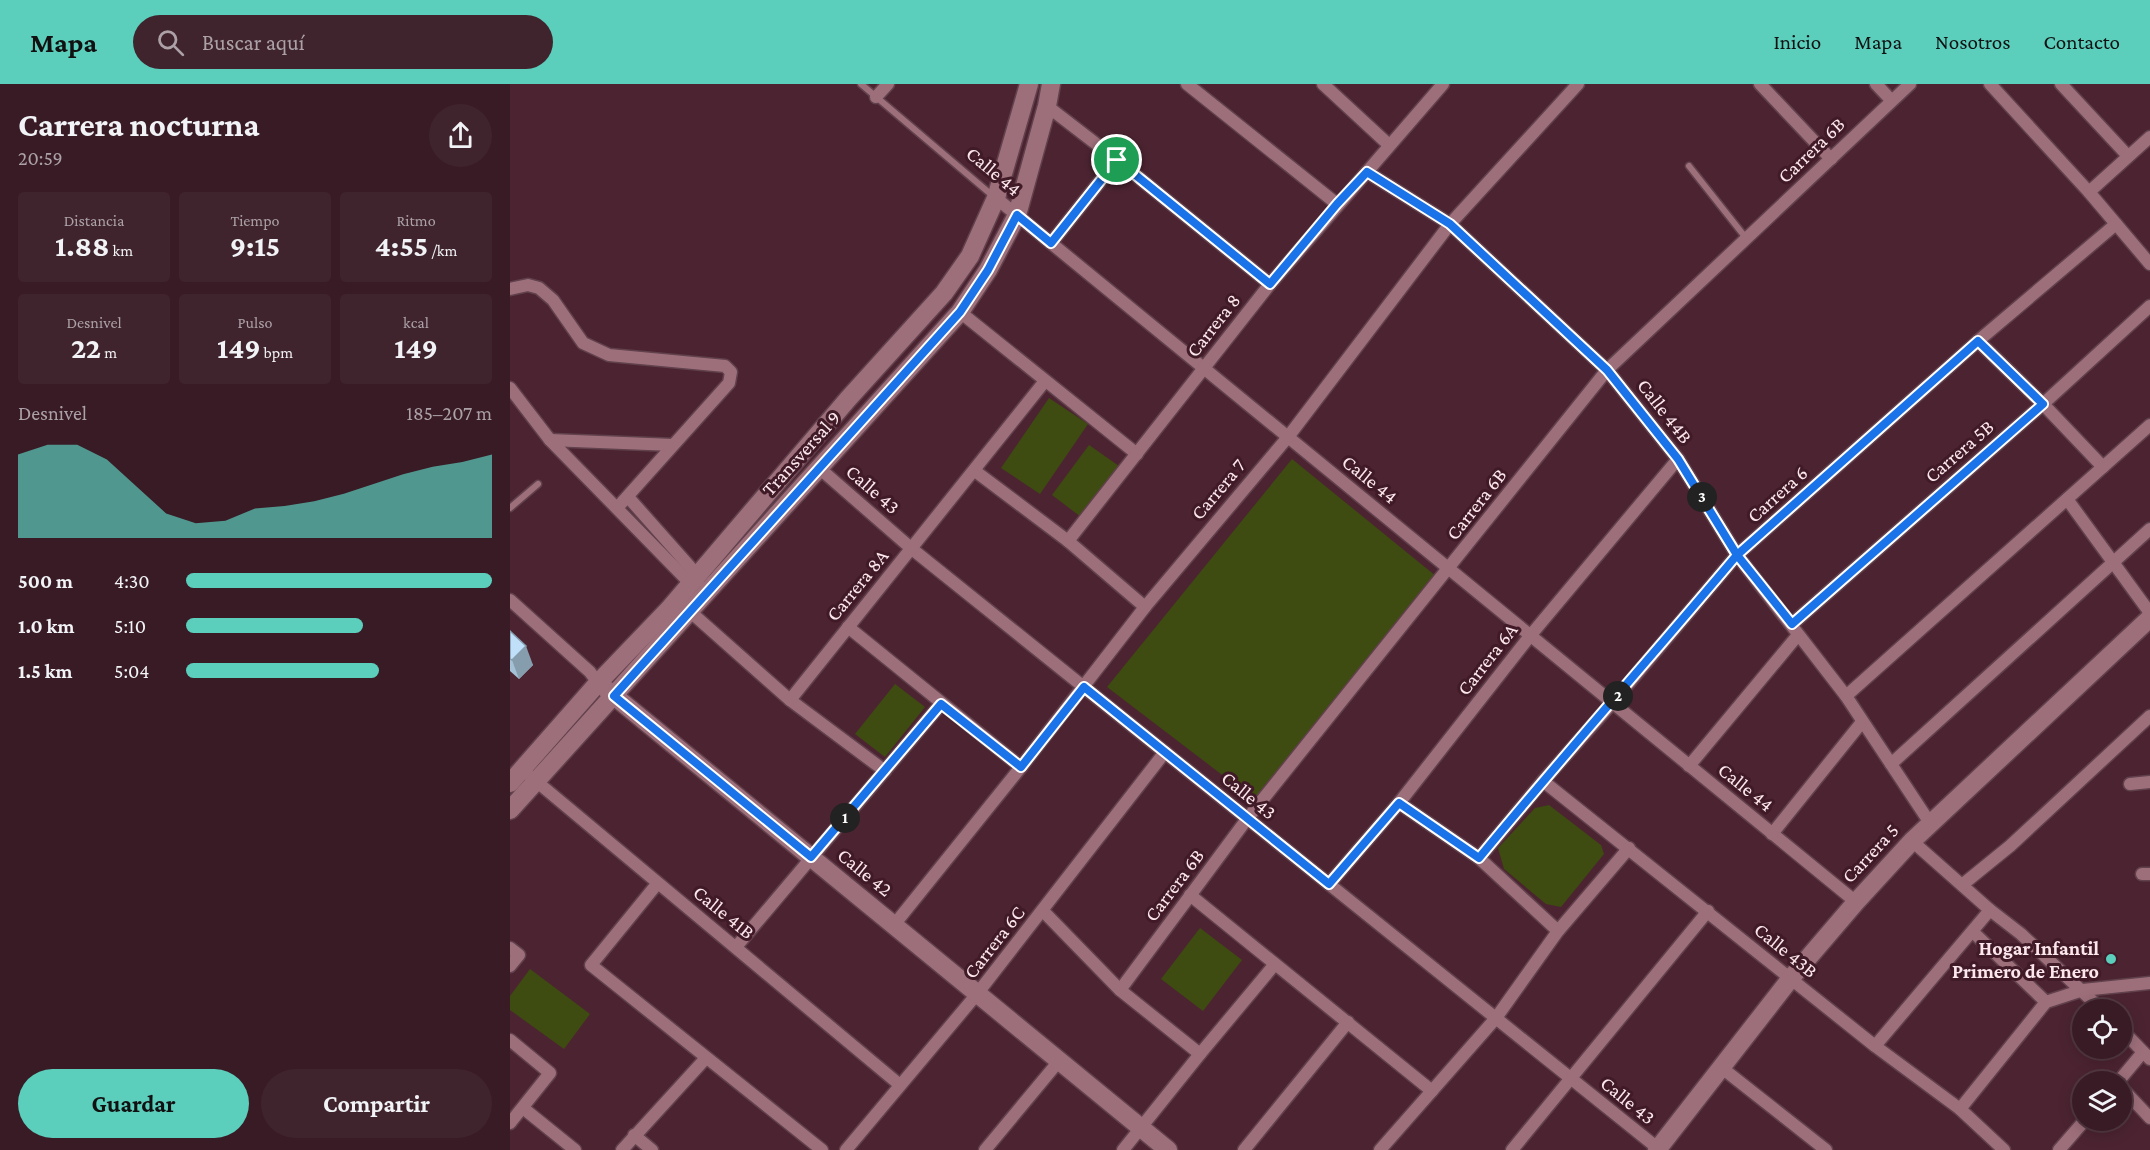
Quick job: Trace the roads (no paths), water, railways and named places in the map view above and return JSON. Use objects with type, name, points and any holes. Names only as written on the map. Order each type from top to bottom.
[{"type":"street","points":[[876,97],[888,84]]},
{"type":"street","name":"Transversal 9","points":[[702,585],[848,399],[944,293],[970,256],[996,198],[1029,84]]},
{"type":"street","name":"Transversal 9","points":[[510,783],[530,776],[614,696],[683,606],[818,467],[960,312],[988,270],[1017,215],[1052,84]]},
{"type":"street","points":[[1187,84],[1337,204]]},
{"type":"street","points":[[1323,84],[1389,145]]},
{"type":"street","name":"Carrera 8","points":[[1068,541],[1270,284],[1443,84]]},
{"type":"street","name":"Carrera 7","points":[[894,925],[1145,608],[1287,437],[1450,224],[1578,84]]},
{"type":"street","points":[[1760,84],[1831,159]]},
{"type":"street","points":[[1876,84],[1891,100]]},
{"type":"street","name":"Carrera 6B","points":[[1120,990],[1247,819],[1607,370],[1910,84]]},
{"type":"street","points":[[1990,84],[2089,192],[2150,264]]},
{"type":"street","points":[[2061,84],[2128,156]]},
{"type":"street","points":[[1047,106],[1270,284]]},
{"type":"street","points":[[2089,192],[2150,137]]},
{"type":"street","points":[[1051,243],[1117,160]]},
{"type":"street","name":"Calle 44B","points":[[1367,172],[1450,224],[1607,370],[1678,459],[1737,555],[1846,696],[1930,823]]},
{"type":"street","name":"Calle 44","points":[[996,198],[1856,902]]},
{"type":"street","name":"Carrera 6","points":[[1479,858],[1737,555],[1978,341],[2116,224]]},
{"type":"street","points":[[510,289],[528,285],[539,288],[553,300],[583,343],[609,355],[725,366],[731,372],[729,383],[617,508]]},
{"type":"street","name":"Carrera 5B","points":[[1792,624],[2043,404],[2150,306]]},
{"type":"street","points":[[960,312],[1137,454]]},
{"type":"street","points":[[1978,341],[2103,467]]},
{"type":"street","name":"Carrera 8A","points":[[790,700],[1045,381]]},
{"type":"street","points":[[510,388],[550,440],[617,508],[691,568],[702,585]]},
{"type":"street","points":[[1846,696],[2150,425]]},
{"type":"street","points":[[550,440],[673,445]]},
{"type":"street","name":"Carrera 6A","points":[[1329,884],[1399,803],[1530,636],[1678,459]]},
{"type":"street","name":"Calle 43","points":[[818,467],[912,549],[1658,1150]]},
{"type":"street","points":[[975,471],[1068,541],[1145,608]]},
{"type":"street","points":[[628,497],[664,547]]},
{"type":"street","points":[[2067,500],[2150,613]]},
{"type":"street","points":[[1891,764],[2150,529]]},
{"type":"street","name":"Calle 42","points":[[510,600],[590,672],[598,683],[1168,1150]]},
{"type":"street","points":[[683,606],[790,700],[885,771]]},
{"type":"street","name":"Transversal 9","points":[[510,810],[530,776],[598,683],[683,606]]},
{"type":"street","name":"Carrera 5","points":[[1658,1150],[1791,978],[1912,841],[2150,618]]},
{"type":"street","points":[[848,627],[1021,767]]},
{"type":"street","points":[[1689,766],[1798,635]]},
{"type":"street","points":[[736,947],[941,704]]},
{"type":"street","points":[[1962,885],[2010,846],[2150,716]]},
{"type":"street","points":[[1772,834],[1862,722]]},
{"type":"street","name":"Carrera 6C","points":[[846,1150],[977,994],[1165,752]]},
{"type":"street","name":"Calle 41B","points":[[530,776],[900,1085]]},
{"type":"street","name":"Calle 43B","points":[[1543,781],[1875,1046],[1960,1109],[2004,1150]]},
{"type":"street","points":[[2130,784],[2150,782]]},
{"type":"street","points":[[1399,803],[1479,858],[1558,931]]},
{"type":"street","points":[[1912,841],[1990,910],[2021,934],[2092,999]]},
{"type":"street","points":[[1380,1150],[1496,1018],[1558,931],[1629,848]]},
{"type":"street","points":[[657,884],[591,965],[822,1150]]},
{"type":"street","points":[[1190,895],[1432,1091]]},
{"type":"street","points":[[1875,1046],[1990,910]]},
{"type":"street","points":[[1043,911],[1120,990],[1200,1054]]},
{"type":"street","points":[[1512,1150],[1708,911]]},
{"type":"street","points":[[1973,932],[2046,1002]]},
{"type":"street","points":[[510,966],[514,952]]},
{"type":"street","points":[[1123,1150],[1275,964]]},
{"type":"street","points":[[1960,1109],[2046,1002],[2083,990],[2150,983]]},
{"type":"street","points":[[1244,1150],[1348,1022]]},
{"type":"street","points":[[510,1040],[550,1073],[510,1123]]},
{"type":"street","points":[[2129,1071],[2146,1055],[2132,1040]]},
{"type":"street","points":[[622,1150],[706,1058]]},
{"type":"street","points":[[985,1150],[1059,1061]]},
{"type":"street","points":[[1722,1068],[1826,1150]]},
{"type":"street","points":[[2132,1099],[2150,1118]]},
{"type":"street","points":[[523,1108],[575,1150]]},
{"type":"street","points":[[2059,1150],[2075,1131]]},
{"type":"street","points":[[634,1135],[652,1150]]},
{"type":"lane","name":"Calle 44","points":[[861,84],[996,198]]},
{"type":"lane","points":[[1689,166],[1746,238]]},
{"type":"lane","points":[[510,508],[538,484]]},
{"type":"place","name":"Hogar Infantil Primero de Enero","points":[[2111,959]]}]
